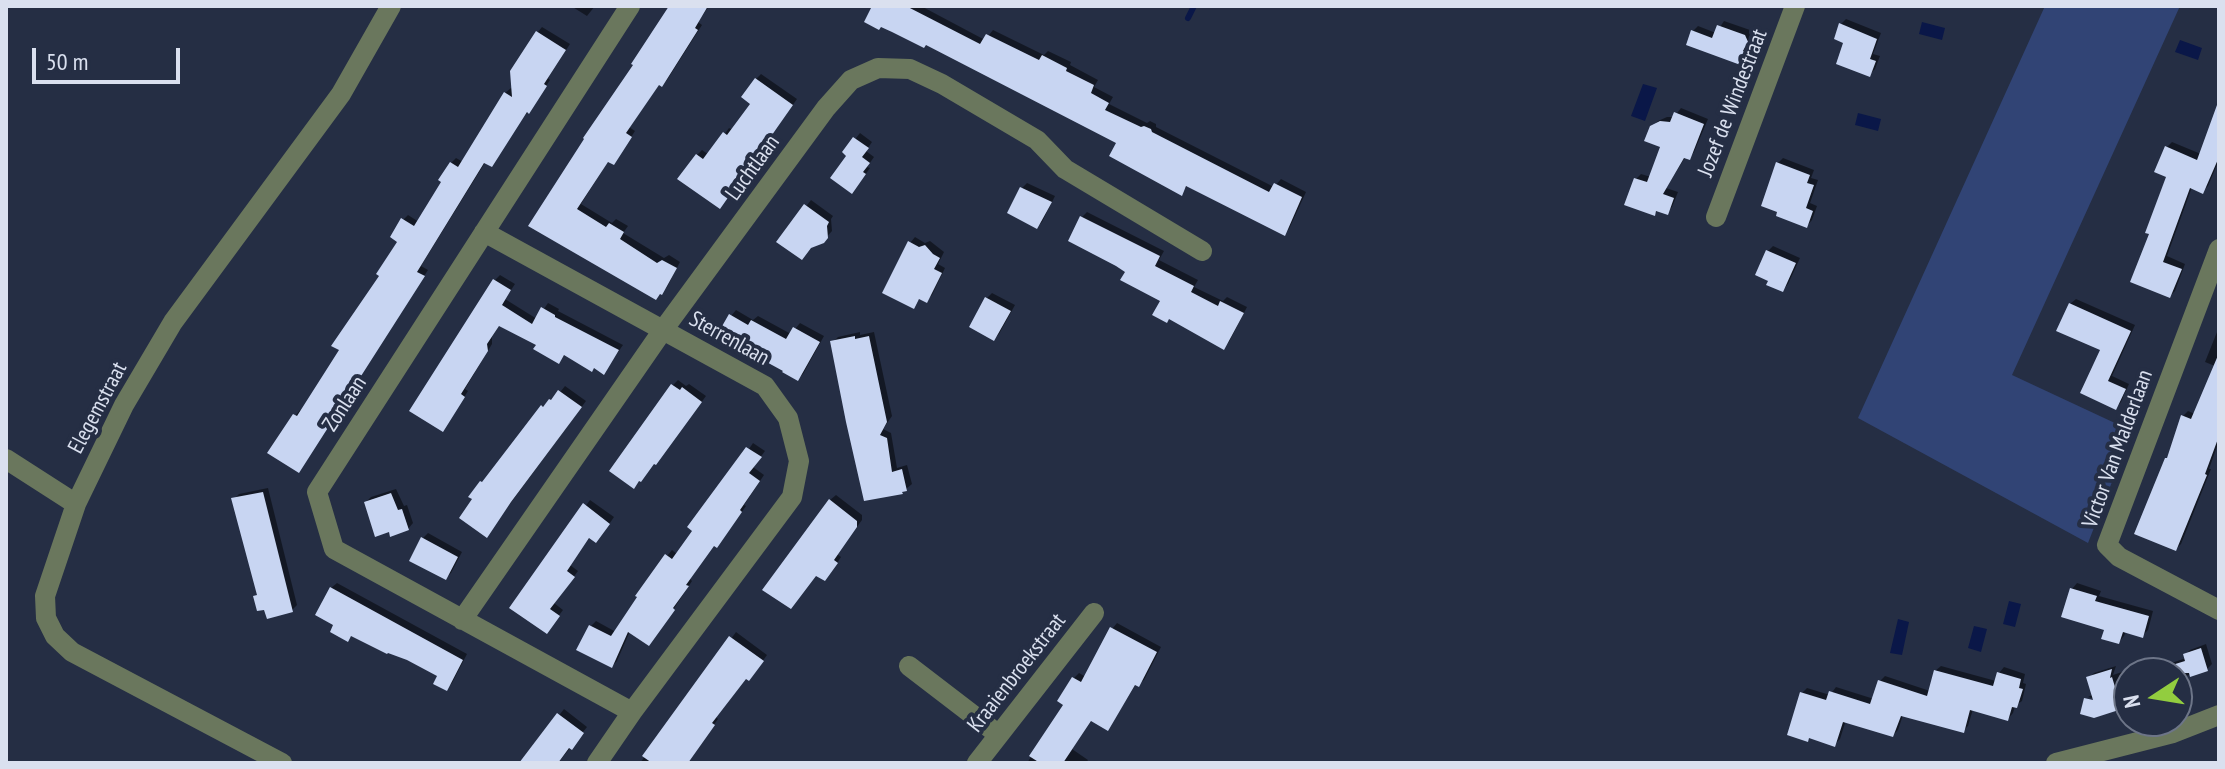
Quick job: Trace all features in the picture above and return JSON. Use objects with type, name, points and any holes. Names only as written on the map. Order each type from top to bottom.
[{"type":"street","name":"Elegemstraat","points":[[282,763],[72,652],[55,636],[46,618],[45,596],[76,504],[124,405],[173,322],[341,94],[391,6]]},
{"type":"street","name":"Zonlaan","points":[[630,6],[317,492],[334,549],[632,712]]},
{"type":"street","name":"Jozef de Windestraat","points":[[1716,217],[1795,6]]},
{"type":"street","name":"Luchtlaan","points":[[462,620],[663,330],[826,108],[851,80],[878,68],[910,69],[942,84],[1037,140],[1065,169],[1202,251]]},
{"type":"street","name":"Sterrenlaan","points":[[484,232],[765,386],[788,418],[799,461],[792,497],[597,763]]},
{"type":"street","name":"Victor Van Malderlaan","points":[[2219,249],[2107,545],[2119,557],[2219,610]]},
{"type":"street","points":[[6,459],[76,504]]},
{"type":"street","name":"Kraaienbroekstraat","points":[[977,763],[1094,613]]},
{"type":"street","points":[[909,666],[999,735]]},
{"type":"street","points":[[2056,763],[2173,733],[2219,715]]},
{"type":"shaded area","points":[[2045,6],[2180,6],[2012,375],[2132,431],[2088,543],[1858,418]]},
{"type":"shaded area","points":[[1922,22],[1945,28],[1942,40],[1919,34]]},
{"type":"shaded area","points":[[2180,40],[2202,48],[2198,60],[2175,52]]},
{"type":"shaded area","points":[[1643,84],[1657,88],[1645,121],[1631,116]]},
{"type":"shaded area","points":[[1858,113],[1881,119],[1878,131],[1855,125]]},
{"type":"shaded area","points":[[2009,601],[2021,604],[2015,627],[2003,624]]},
{"type":"shaded area","points":[[1898,619],[1909,622],[1902,655],[1890,653]]},
{"type":"shaded area","points":[[1974,626],[1987,629],[1981,652],[1968,648]]},
{"type":"building","points":[[669,6],[708,6],[695,28],[698,30],[662,87],[659,85],[626,133],[632,137],[614,165],[608,162],[577,209],[606,227],[609,223],[624,232],[620,239],[657,263],[662,260],[677,268],[656,300],[528,226]]},
{"type":"building","points":[[872,6],[906,6],[980,44],[986,34],[1039,60],[1042,55],[1094,85],[1091,93],[1109,103],[1105,110],[1151,129],[1269,192],[1274,183],[1302,197],[1285,236],[1186,186],[1182,196],[1109,156],[1116,143],[926,45],[924,48],[864,22]]},
{"type":"building","points":[[1839,23],[1877,39],[1870,59],[1876,61],[1870,77],[1836,64],[1843,43],[1834,39]]},
{"type":"building","points":[[1717,25],[1745,35],[1749,44],[1743,51],[1751,54],[1746,67],[1686,45],[1691,30],[1712,38]]},
{"type":"building","points":[[536,31],[566,50],[544,84],[547,86],[492,167],[484,163],[417,272],[425,276],[299,473],[267,453],[293,414],[297,416],[339,350],[331,346],[379,276],[376,274],[397,242],[390,237],[401,218],[414,226],[450,162],[458,167],[504,92],[512,97],[510,71]]},
{"type":"building","points":[[755,78],[793,105],[720,209],[677,179],[696,154],[703,159],[723,132],[727,135],[750,104],[741,97]]},
{"type":"building","points":[[2217,105],[2219,157],[2203,194],[2190,188],[2163,262],[2182,269],[2170,298],[2130,282],[2149,234],[2145,233],[2166,177],[2154,172],[2165,146],[2197,160]]},
{"type":"building","points":[[1674,112],[1704,124],[1690,160],[1684,158],[1663,194],[1674,198],[1668,215],[1656,211],[1655,216],[1624,205],[1634,178],[1647,182],[1660,147],[1644,141],[1650,126],[1660,121],[1670,122]]},
{"type":"building","points":[[853,137],[869,148],[862,157],[870,163],[852,194],[830,178],[846,156],[842,152]]},
{"type":"building","points":[[1776,162],[1810,175],[1807,183],[1814,185],[1806,208],[1813,211],[1807,228],[1776,216],[1777,212],[1761,206]]},
{"type":"building","points":[[1020,187],[1052,202],[1037,229],[1007,213]]},
{"type":"building","points":[[804,204],[829,222],[828,238],[811,248],[802,260],[776,242]]},
{"type":"building","points":[[1080,216],[1160,256],[1155,266],[1194,286],[1191,292],[1218,306],[1220,301],[1244,313],[1224,350],[1169,319],[1167,323],[1152,315],[1160,301],[1120,280],[1125,272],[1116,266],[1068,241]]},
{"type":"building","points":[[908,241],[919,247],[925,245],[940,258],[934,269],[942,273],[927,303],[919,299],[914,309],[882,293]]},
{"type":"building","points":[[1766,250],[1796,263],[1783,292],[1766,285],[1768,281],[1755,275]]},
{"type":"building","points":[[493,279],[511,290],[502,305],[532,324],[541,307],[619,350],[604,375],[594,368],[592,372],[564,355],[559,364],[533,349],[536,345],[499,326],[487,344],[488,351],[461,394],[465,397],[443,432],[409,411]]},
{"type":"building","points":[[985,297],[1011,311],[994,341],[969,327]]},
{"type":"building","points":[[2069,303],[2131,331],[2108,381],[2126,389],[2116,410],[2080,393],[2100,350],[2056,331]]},
{"type":"building","points":[[729,314],[748,325],[751,320],[786,339],[793,327],[820,342],[798,381],[717,335]]},
{"type":"building","points":[[855,336],[855,339],[869,336],[887,422],[880,435],[887,438],[892,472],[902,469],[907,491],[864,501],[830,341]]},
{"type":"building","points":[[2219,353],[2219,436],[2207,475],[2176,551],[2134,534],[2167,458],[2181,415],[2191,419]]},
{"type":"building","points":[[671,384],[680,390],[682,387],[702,402],[656,465],[634,489],[609,471]]},
{"type":"building","points":[[558,390],[582,407],[487,538],[459,518],[472,499],[468,497],[541,405],[543,407],[551,400]]},
{"type":"building","points":[[746,447],[762,457],[749,473],[760,481],[717,548],[714,546],[686,585],[689,586],[673,608],[675,610],[649,646],[628,632],[612,668],[576,650],[589,625],[611,636],[665,554],[672,559],[692,531],[687,527]]},
{"type":"building","points":[[263,492],[293,612],[267,619],[264,610],[257,611],[253,596],[257,595],[231,498]]},
{"type":"building","points":[[391,493],[398,510],[402,509],[409,530],[390,537],[389,532],[375,537],[364,502]]},
{"type":"building","points":[[829,499],[857,521],[857,527],[834,560],[838,563],[825,581],[816,576],[791,609],[762,590]]},
{"type":"building","points":[[583,503],[610,524],[596,543],[589,538],[567,571],[575,577],[550,609],[560,616],[547,634],[509,608]]},
{"type":"building","points":[[421,537],[458,557],[446,580],[409,561]]},
{"type":"building","points":[[330,587],[463,660],[447,691],[433,684],[437,676],[407,660],[351,636],[348,642],[330,632],[333,625],[315,615]]},
{"type":"building","points":[[2070,588],[2097,596],[2095,601],[2149,616],[2143,638],[2123,632],[2119,644],[2101,639],[2104,630],[2061,617]]},
{"type":"building","points":[[1110,627],[1157,652],[1139,687],[1135,685],[1108,731],[1091,721],[1063,763],[1040,763],[1029,756],[1063,705],[1057,701],[1072,677],[1081,682]]},
{"type":"building","points":[[729,636],[764,661],[712,723],[715,725],[688,763],[652,763],[642,756]]},
{"type":"building","points":[[2201,648],[2208,671],[2193,676],[2193,657],[2184,657],[2183,654]]},
{"type":"building","points":[[2112,669],[2113,712],[2094,718],[2080,714],[2084,698],[2093,700],[2086,677]]},
{"type":"building","points":[[1934,670],[1993,686],[1997,672],[2021,679],[2019,688],[2023,689],[2017,708],[2012,707],[2008,721],[1970,710],[1964,733],[1901,716],[1893,737],[1843,722],[1835,747],[1809,738],[1808,742],[1787,735],[1800,692],[1826,700],[1829,691],[1870,704],[1878,680],[1927,696]]},
{"type":"building","points":[[557,713],[584,733],[572,750],[569,748],[558,763],[519,763]]},
{"type":"waterway","points":[[1188,18],[1194,6]]}]
